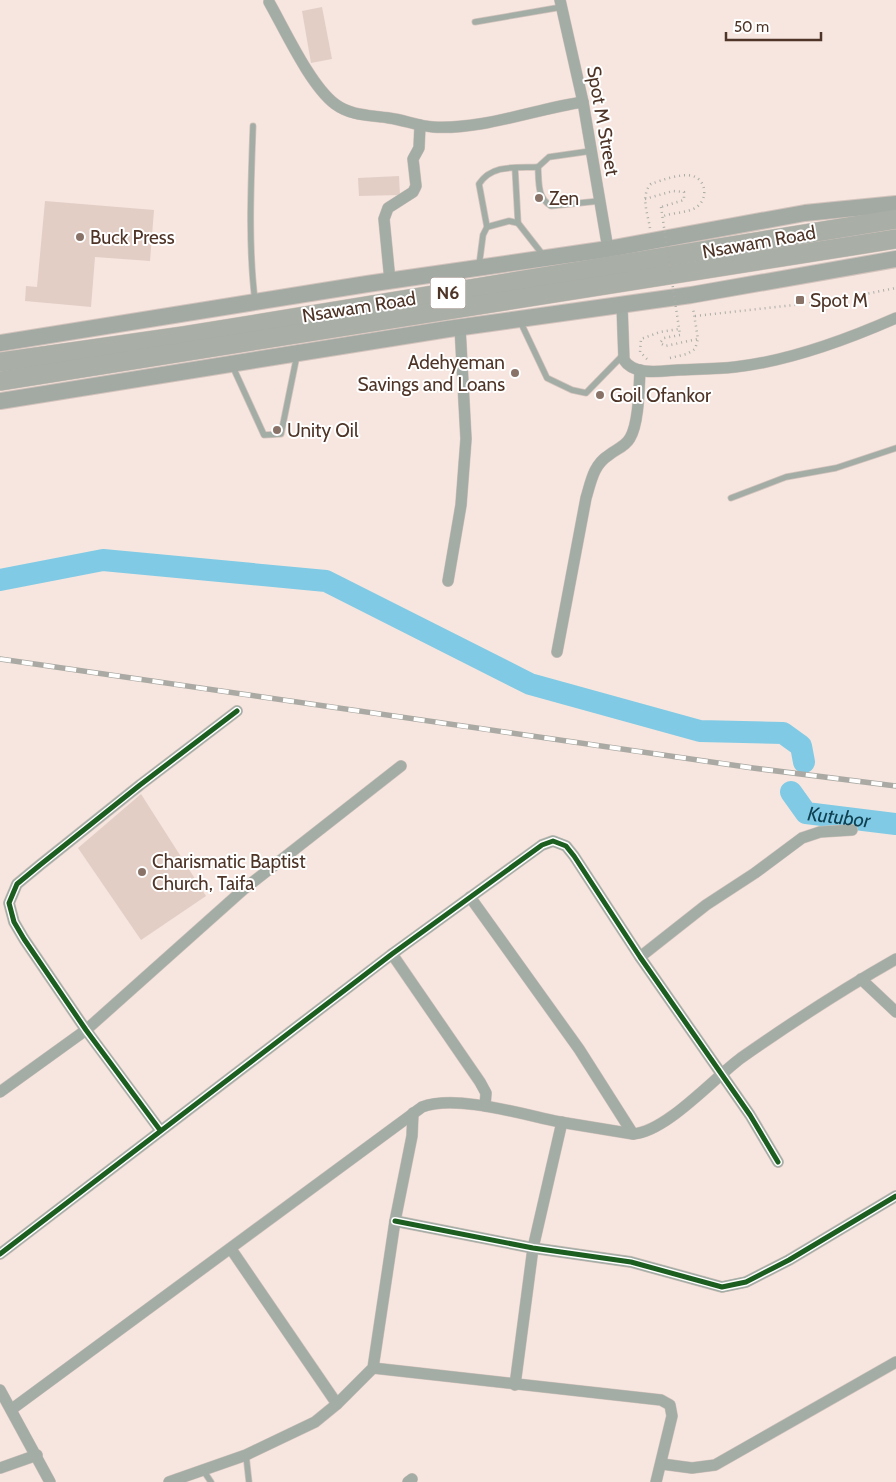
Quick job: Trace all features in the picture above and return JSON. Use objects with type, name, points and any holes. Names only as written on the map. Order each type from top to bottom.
[{"type":"highway","name":"Nsawam Road","points":[[0,362],[72,350],[184,336],[896,219]]},
{"type":"highway","name":"Nsawam Road","points":[[0,382],[896,239]]},
{"type":"main road","points":[[0,343],[255,304],[390,281],[608,249],[805,213],[896,204]]},
{"type":"main road","points":[[0,401],[298,352],[691,295],[896,259]]},
{"type":"street","points":[[269,2],[320,89],[334,104],[352,113],[398,119],[420,125],[444,127],[471,124],[583,102]]},
{"type":"street","name":"Spot M Street","points":[[561,3],[583,102],[608,249]]},
{"type":"street","points":[[390,281],[384,219],[388,208],[415,189],[417,179],[413,159],[419,148],[420,125]]},
{"type":"street","points":[[622,305],[622,355],[630,367],[640,370],[660,371],[737,367],[794,355],[868,330],[896,318]]},
{"type":"street","points":[[448,581],[461,504],[466,439],[460,328]]},
{"type":"street","points":[[558,652],[586,498],[600,462],[623,446],[631,437],[636,415],[640,370]]},
{"type":"street","points":[[160,1130],[86,1030],[14,922],[9,903],[11,894],[17,884],[140,784],[237,711]]},
{"type":"street","points":[[0,1092],[86,1030],[244,889],[400,766]]},
{"type":"street","points":[[640,957],[706,905],[755,873],[802,838],[820,832],[852,830]]},
{"type":"street","points":[[0,1254],[392,954],[542,845],[553,841],[566,846],[574,856],[640,957],[750,1115],[778,1162]]},
{"type":"street","points":[[470,897],[579,1050],[633,1134]]},
{"type":"street","points":[[392,954],[480,1082],[486,1092],[485,1106]]},
{"type":"street","points":[[12,1409],[413,1113],[430,1104],[485,1106],[562,1122],[641,1134],[654,1127],[740,1059],[861,979],[896,959]]},
{"type":"street","points":[[861,979],[896,1012]]},
{"type":"street","points":[[169,1482],[246,1455],[300,1430],[337,1404],[373,1368],[395,1221],[412,1136],[413,1113]]},
{"type":"street","points":[[515,1385],[533,1248],[562,1122]]},
{"type":"street","points":[[395,1221],[533,1248],[631,1262],[707,1285],[735,1286],[789,1260],[896,1196]]},
{"type":"street","points":[[231,1248],[337,1404]]},
{"type":"street","points":[[662,1464],[692,1468],[715,1465],[896,1362]]},
{"type":"street","points":[[373,1368],[667,1402],[672,1410],[672,1416],[662,1464],[656,1482]]},
{"type":"street","points":[[0,1390],[50,1482]]},
{"type":"street","points":[[0,1468],[37,1455]]},
{"type":"lane","points":[[475,22],[561,3]]},
{"type":"lane","points":[[253,126],[249,218],[250,262],[255,304]]},
{"type":"lane","points":[[478,268],[483,235],[487,227],[479,184],[494,170],[538,168],[549,157],[591,151]]},
{"type":"lane","points":[[515,168],[518,223],[546,259]]},
{"type":"lane","points":[[538,168],[540,193],[546,203],[551,206],[599,201]]},
{"type":"lane","points":[[487,227],[508,221],[518,223]]},
{"type":"lane","points":[[519,319],[547,378],[572,390],[586,393],[622,355]]},
{"type":"lane","points":[[231,363],[264,435],[281,434],[298,352]]},
{"type":"lane","points":[[731,498],[786,477],[836,468],[896,448]]},
{"type":"lane","points":[[246,1455],[249,1482]]},
{"type":"lane","points":[[203,1470],[211,1482]]},
{"type":"path","points":[[652,241],[645,199],[648,188],[662,180],[687,175],[695,177],[703,184],[705,194],[699,206],[694,209],[662,216]]},
{"type":"path","points":[[645,199],[673,191],[684,192],[684,200],[661,207],[680,336],[662,339],[660,343],[665,346],[698,339]]},
{"type":"path","points":[[695,316],[830,301],[896,288]]},
{"type":"path","points":[[668,358],[692,352],[697,346],[698,339],[691,295]]},
{"type":"path","points":[[651,360],[647,359],[640,352],[641,339],[660,332],[679,329]]},
{"type":"building","points":[[322,7],[332,59],[311,63],[302,11]]},
{"type":"building","points":[[399,176],[400,195],[359,196],[358,178]]},
{"type":"building","points":[[45,201],[154,210],[150,261],[95,257],[91,307],[25,301],[26,286],[37,287]]},
{"type":"building","name":"Charismatic Baptist Church, Taifa","points":[[141,794],[206,896],[141,940],[78,848]]},
{"type":"waterway","points":[[0,580],[103,560],[326,581],[530,684],[700,731],[783,733],[801,746],[804,762]]},
{"type":"waterway","name":"Kutubor","points":[[791,792],[806,813],[896,824]]},
{"type":"railway","points":[[0,659],[753,768],[896,786]]},
{"type":"cycle path","points":[[160,1130],[86,1030],[24,939],[14,922],[9,903],[17,884],[140,785],[237,711]]},
{"type":"cycle path","points":[[0,1254],[392,954],[542,845],[553,841],[566,846],[574,856],[640,957],[750,1115],[778,1162]]},
{"type":"cycle path","points":[[395,1221],[533,1248],[631,1262],[722,1287],[746,1282],[789,1260],[896,1196]]},
{"type":"place","name":"Zen","points":[[539,198]]},
{"type":"place","name":"Buck Press","points":[[80,237]]},
{"type":"place","name":"Spot M","points":[[800,300]]},
{"type":"place","name":"Adehyeman Savings and Loans","points":[[515,373]]},
{"type":"place","name":"Goil Ofankor","points":[[600,395]]},
{"type":"place","name":"Unity Oil","points":[[277,430]]},
{"type":"place","name":"Charismatic Baptist Church, Taifa","points":[[142,872]]}]
